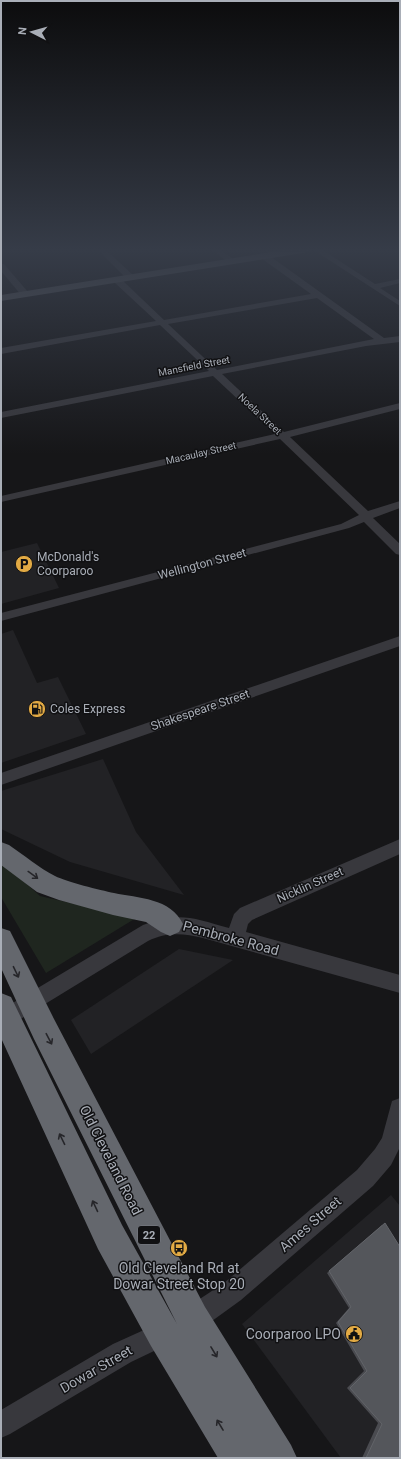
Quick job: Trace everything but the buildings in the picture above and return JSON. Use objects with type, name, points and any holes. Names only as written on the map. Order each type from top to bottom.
[{"type":"highway","points":[[1,852],[46,884],[113,904],[152,911],[170,924]]},
{"type":"highway","name":"Old Cleveland Road","points":[[1,940],[10,1013],[178,1326],[240,1458]]},
{"type":"highway","name":"Old Cleveland Road","points":[[178,1326],[278,1458]]},
{"type":"street","name":"Noela Street","points":[[156,317],[360,509],[400,551]]},
{"type":"street","points":[[1,351],[195,317]]},
{"type":"street","points":[[354,317],[393,341]]},
{"type":"street","name":"Mansfield Street","points":[[1,415],[216,373],[393,341]]},
{"type":"street","name":"Macaulay Street","points":[[1,499],[282,435],[400,406]]},
{"type":"street","name":"Wellington Street","points":[[1,617],[345,526],[381,510],[400,504]]},
{"type":"street","name":"Shakespeare Street","points":[[1,780],[400,641]]},
{"type":"street","name":"Nicklin Street","points":[[235,938],[240,920],[246,914],[400,846]]},
{"type":"street","name":"Pembroke Road","points":[[10,1013],[124,945],[152,930],[170,924],[187,925],[400,984]]},
{"type":"street","name":"Ames Street","points":[[178,1326],[230,1293],[363,1179],[383,1156],[390,1144],[395,1133],[400,1109]]},
{"type":"street","name":"Dowar Street","points":[[1,1425],[122,1353],[178,1326]]},
{"type":"shaded area","name":"McDonald's Coorparoo","points":[[37,543],[59,588],[1,604],[1,552]]},
{"type":"shaded area","name":"Coles Express","points":[[13,630],[37,683],[58,677],[86,734],[1,763],[1,634]]},
{"type":"shaded area","points":[[103,759],[136,832],[184,895],[70,862],[1,829],[1,791]]},
{"type":"shaded area","points":[[1,861],[40,896],[136,918],[46,973],[1,897]]},
{"type":"shaded area","points":[[179,949],[233,960],[91,1054],[71,1020]]},
{"type":"shaded area","points":[[391,1195],[400,1206],[400,1458],[341,1458],[242,1324]]},
{"type":"place","name":"McDonald's Coorparoo","points":[[24,564]]},
{"type":"place","name":"Coles Express","points":[[37,709]]},
{"type":"place","name":"Old Cleveland Rd at Dowar Street Stop 20","points":[[179,1248]]},
{"type":"place","name":"Coorparoo LPO","points":[[354,1334]]}]
